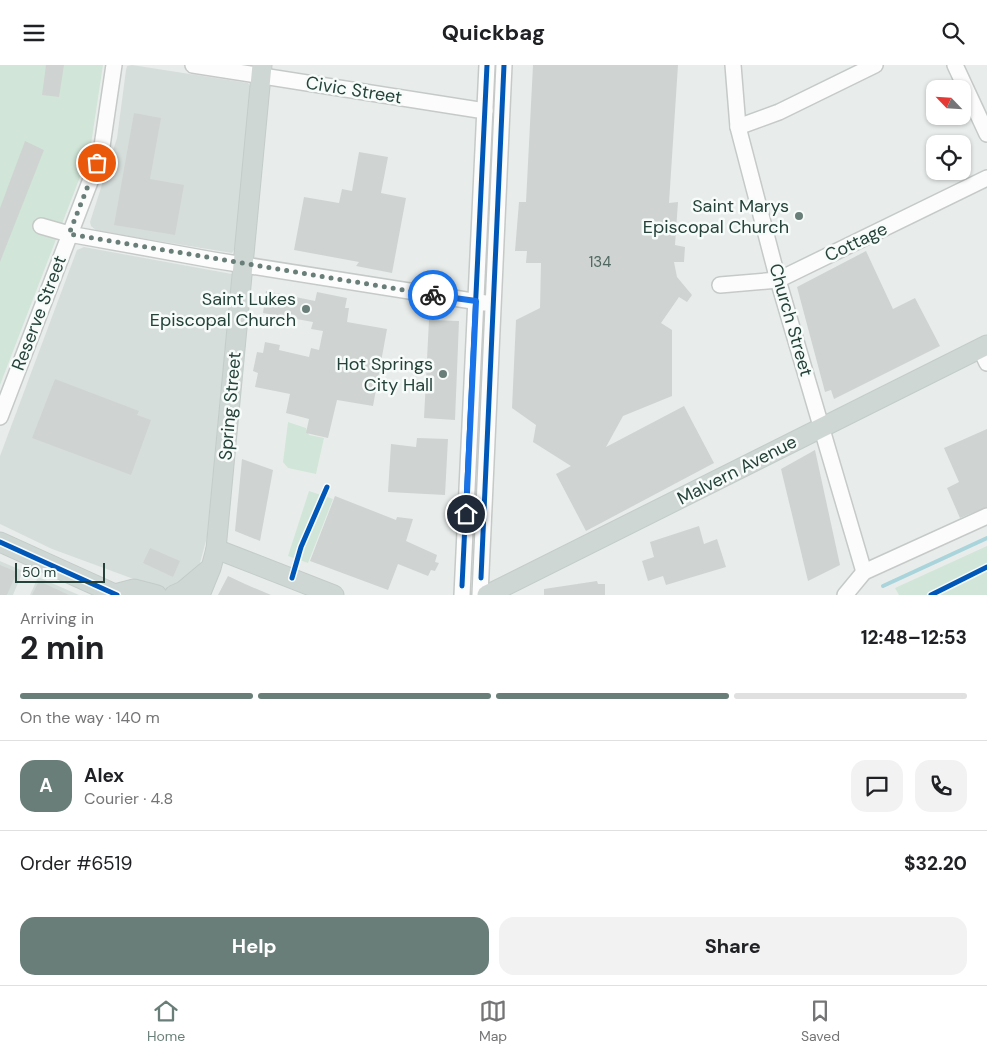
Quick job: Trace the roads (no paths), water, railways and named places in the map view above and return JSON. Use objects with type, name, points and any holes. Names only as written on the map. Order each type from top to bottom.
[{"type":"main road","name":"Spring Street","points":[[200,595],[211,569],[216,549],[262,70]]},
{"type":"main road","name":"Malvern Avenue","points":[[487,595],[822,427],[985,352]]},
{"type":"main road","points":[[0,542],[112,594],[134,589],[157,595]]},
{"type":"main road","points":[[216,549],[334,595]]},
{"type":"main road","points":[[174,595],[183,591],[211,569]]},
{"type":"street","name":"Reserve Street","points":[[0,417],[101,153],[114,65]]},
{"type":"street","name":"Civic Street","points":[[194,65],[262,70],[485,111]]},
{"type":"street","points":[[462,595],[488,65]]},
{"type":"street","points":[[480,595],[504,65]]},
{"type":"street","name":"Church Street","points":[[733,65],[738,127],[778,280],[864,572]]},
{"type":"street","points":[[738,127],[779,112],[875,65]]},
{"type":"street","points":[[955,65],[987,134]]},
{"type":"street","name":"Cottage","points":[[720,285],[778,280],[987,179]]},
{"type":"street","points":[[40,225],[69,234],[242,265],[494,304]]},
{"type":"street","points":[[844,595],[864,572],[987,516]]},
{"type":"waterway","points":[[883,586],[987,538]]},
{"type":"place","name":"Saint Marys Episcopal Church","points":[[799,216]]},
{"type":"place","name":"Saint Lukes Episcopal Church","points":[[306,309]]},
{"type":"place","name":"Hot Springs City Hall","points":[[443,374]]}]
